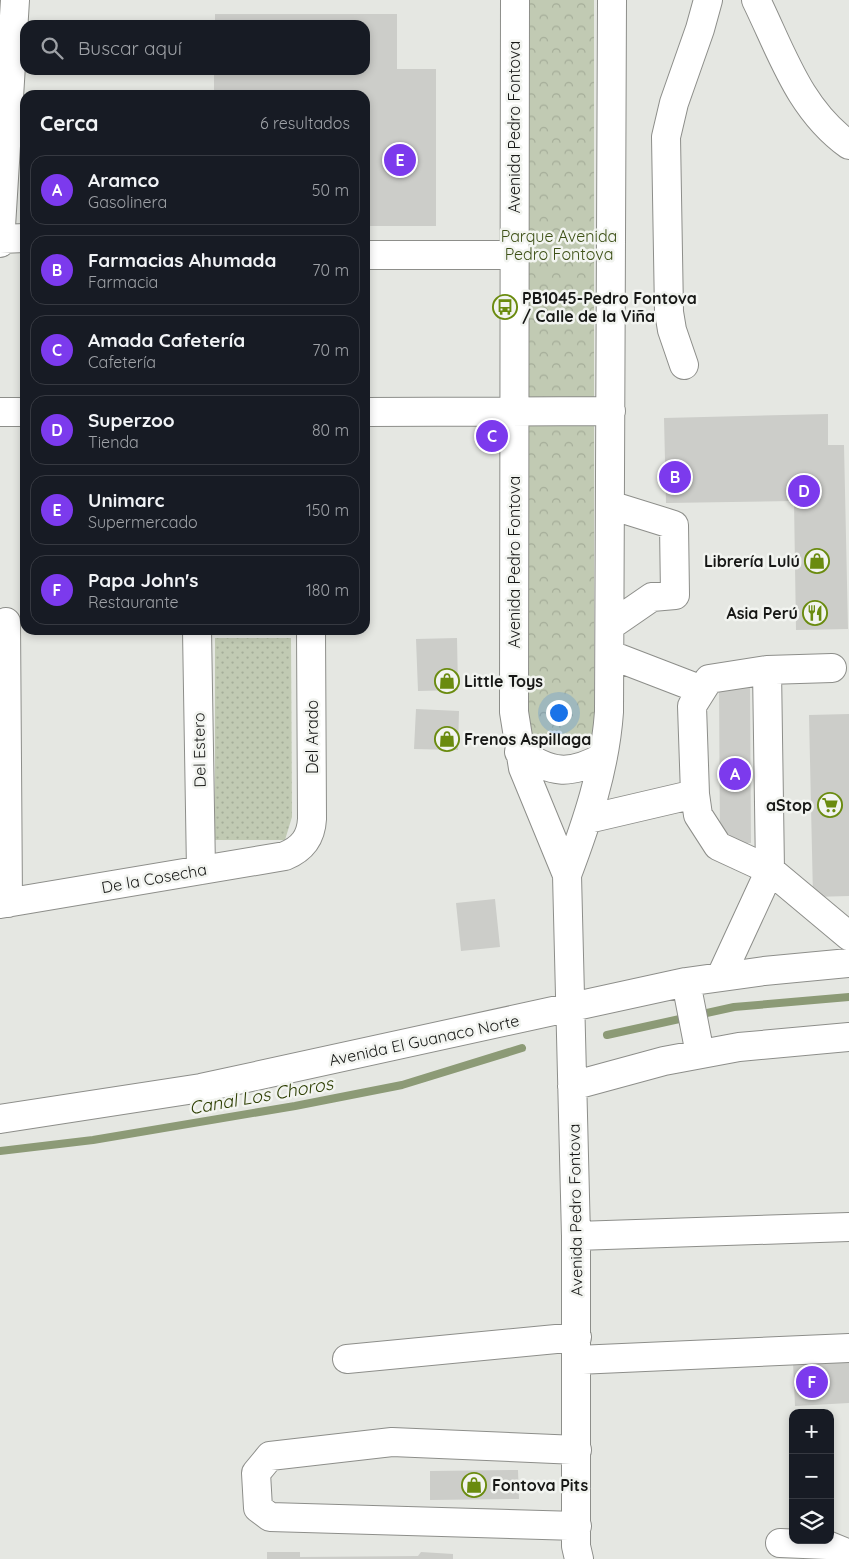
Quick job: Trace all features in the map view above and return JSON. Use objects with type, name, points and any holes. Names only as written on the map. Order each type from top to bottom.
[{"type":"street","points":[[0,243],[7,51],[15,0]]},
{"type":"street","name":"Avenida Pedro Fontova","points":[[515,0],[514,712],[523,768],[567,875],[576,1236],[576,1547]]},
{"type":"street","name":"Avenida Pedro Fontova","points":[[567,875],[588,819],[603,757],[609,712],[611,655],[612,0]]},
{"type":"street","points":[[684,365],[672,330],[668,302],[666,137],[674,103],[708,0]]},
{"type":"street","points":[[756,0],[794,83],[824,123],[849,145]]},
{"type":"street","points":[[0,239],[20,238]]},
{"type":"street","points":[[370,255],[514,255]]},
{"type":"street","points":[[370,412],[611,411]]},
{"type":"street","points":[[0,412],[20,412]]},
{"type":"street","points":[[610,505],[674,525],[675,595],[652,597],[610,626]]},
{"type":"street","points":[[4,903],[10,622]]},
{"type":"street","name":"Del Estero","points":[[197,635],[201,870]]},
{"type":"street","name":"Del Arado","points":[[304,843],[312,828],[311,635]]},
{"type":"street","points":[[611,655],[702,690]]},
{"type":"street","points":[[832,668],[767,670],[709,679],[692,706],[695,794],[698,815],[718,846],[770,870],[849,936]]},
{"type":"street","points":[[721,976],[770,870],[767,670]]},
{"type":"street","points":[[519,752],[550,770],[568,770],[587,766],[603,757]]},
{"type":"street","points":[[588,819],[695,794]]},
{"type":"street","name":"De la Cosecha","points":[[4,903],[285,856],[304,843]]},
{"type":"street","name":"Avenida El Guanaco Norte","points":[[0,1119],[201,1088],[570,1008],[688,990],[721,976],[849,964]]},
{"type":"street","points":[[688,990],[698,1044]]},
{"type":"street","points":[[572,1086],[664,1061],[698,1044],[739,1047],[849,1037]]},
{"type":"street","points":[[576,1236],[849,1227]]},
{"type":"street","points":[[347,1359],[577,1349],[849,1348]]},
{"type":"street","points":[[576,1547],[270,1517],[258,1508],[256,1473],[270,1456],[392,1442],[577,1450]]},
{"type":"street","points":[[780,1543],[828,1545],[849,1554]]},
{"type":"green space","name":"Parque Avenida Pedro Fontova","points":[[522,0],[594,0],[594,736],[527,746]]},
{"type":"green space","points":[[215,638],[291,638],[292,817],[285,840],[215,840]]},
{"type":"building","points":[[215,14],[397,14],[397,69],[436,69],[436,226],[370,226],[370,90],[214,90],[214,75],[370,75],[370,20],[215,20]]},
{"type":"building","points":[[828,414],[828,445],[844,445],[848,629],[796,630],[794,501],[666,503],[664,418]]},
{"type":"building","points":[[457,638],[458,690],[418,691],[416,639]]},
{"type":"building","points":[[719,687],[750,687],[751,843],[720,843]]},
{"type":"building","points":[[416,709],[459,711],[458,750],[414,749]]},
{"type":"building","name":"aStop","points":[[849,714],[849,896],[813,897],[809,715]]},
{"type":"building","points":[[495,899],[500,947],[461,951],[456,903]]},
{"type":"building","points":[[849,1360],[849,1403],[795,1406],[793,1362]]},
{"type":"building","name":"Fontova Pits","points":[[518,1470],[519,1499],[430,1500],[430,1471]]},
{"type":"building","points":[[267,1552],[300,1552],[300,1557],[418,1556],[421,1552],[453,1554],[453,1559],[267,1559]]},
{"type":"waterway","name":"Canal Los Choros","points":[[607,1035],[734,1007],[849,997]]},
{"type":"waterway","name":"Canal Los Choros","points":[[0,1151],[93,1140],[295,1106],[402,1085],[522,1048]]},
{"type":"place","name":"Unimarc","points":[[400,160]]},
{"type":"place","name":"PB1045-Pedro Fontova / Calle de la Viña","points":[[505,307]]},
{"type":"place","name":"Amada Cafetería","points":[[492,436]]},
{"type":"place","name":"Farmacias Ahumada","points":[[675,477]]},
{"type":"place","name":"Superzoo","points":[[804,491]]},
{"type":"place","name":"Librería Lulú","points":[[817,561]]},
{"type":"place","name":"Asia Perú","points":[[815,613]]},
{"type":"place","name":"Little Toys","points":[[447,681]]},
{"type":"place","name":"Frenos Aspillaga","points":[[447,739]]},
{"type":"place","name":"Aramco","points":[[735,774]]},
{"type":"place","name":"aStop","points":[[830,805]]},
{"type":"place","name":"Papa John's","points":[[812,1382]]},
{"type":"place","name":"Fontova Pits","points":[[474,1485]]}]
